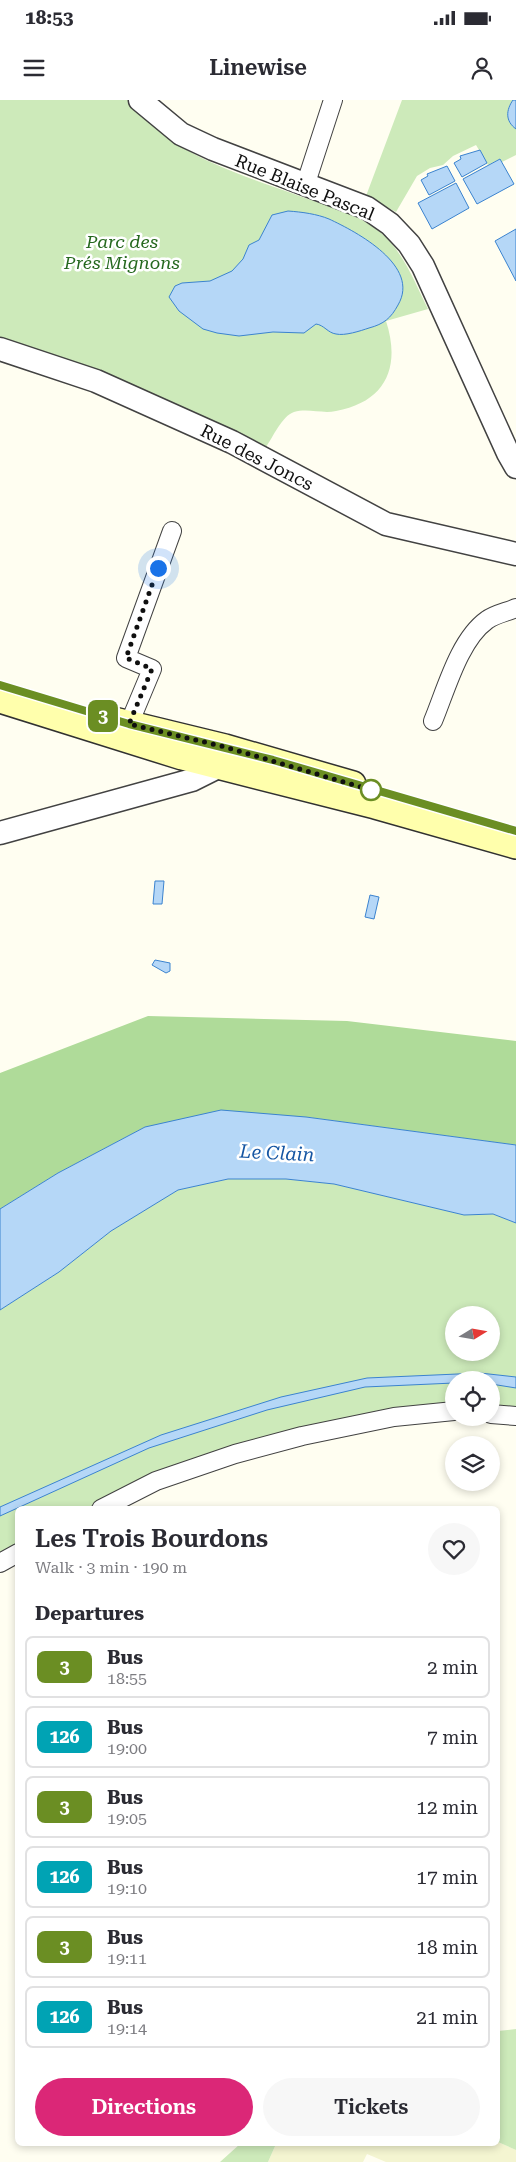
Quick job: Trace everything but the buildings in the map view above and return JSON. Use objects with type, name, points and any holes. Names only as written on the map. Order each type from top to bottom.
[{"type":"main road","points":[[0,685],[129,724],[221,757],[375,806],[516,846]]},
{"type":"main road","points":[[0,700],[182,757],[221,757],[516,831]]},
{"type":"street","name":"Rue Blaise Pascal","points":[[140,100],[182,134],[212,149],[367,208],[390,224],[409,244],[423,266],[516,467]]},
{"type":"street","points":[[305,186],[333,100]]},
{"type":"street","name":"Rue des Joncs","points":[[0,349],[96,381],[218,436],[386,524],[516,554]]},
{"type":"street","points":[[129,724],[152,669],[126,658],[172,532]]},
{"type":"street","points":[[433,721],[471,636],[489,618],[516,608]]},
{"type":"street","points":[[144,792],[182,757]]},
{"type":"street","points":[[0,832],[192,780],[221,757]]},
{"type":"street","points":[[106,1506],[156,1481],[235,1454],[302,1436],[394,1418],[445,1412]]},
{"type":"street","points":[[500,1415],[516,1416]]},
{"type":"street","points":[[0,1563],[15,1555]]},
{"type":"green space","name":"Parc des Prés Mignons","points":[[0,100],[128,100],[165,135],[192,153],[235,172],[349,213],[380,232],[402,258],[428,309],[386,321],[392,353],[390,367],[378,391],[367,400],[336,411],[304,411],[290,414],[282,422],[266,447],[102,374],[0,338]]},
{"type":"green space","points":[[402,100],[516,100],[516,155],[502,162],[500,159],[488,165],[476,145],[453,156],[443,165],[430,168],[417,176],[396,212],[366,196]]},
{"type":"green space","points":[[148,1016],[347,1021],[516,1041],[516,1145],[306,1117],[145,1127],[58,1173],[0,1209],[0,1073]]},
{"type":"green space","points":[[228,1179],[286,1179],[334,1184],[464,1215],[493,1214],[516,1223],[516,1417],[500,1416],[500,1371],[445,1371],[445,1412],[302,1436],[109,1506],[15,1506],[15,1554],[0,1563],[0,1310],[59,1272],[111,1231],[178,1190]]},
{"type":"green space","points":[[516,2029],[516,2150],[500,2143],[500,2031]]},
{"type":"green space","points":[[500,2143],[516,2150],[516,2162],[386,2162],[367,2154],[363,2162],[268,2162],[275,2146],[500,2146]]},
{"type":"green space","points":[[238,2146],[275,2146],[268,2162],[220,2162]]},
{"type":"water","points":[[513,100],[516,100],[516,129],[508,119],[508,111]]},
{"type":"water","points":[[480,150],[487,163],[462,177],[454,163],[461,159],[460,156]]},
{"type":"water","points":[[500,159],[514,184],[477,204],[463,179]]},
{"type":"water","points":[[447,166],[455,181],[429,195],[421,180],[428,176],[427,174]]},
{"type":"water","points":[[456,183],[469,208],[432,229],[418,203]]},
{"type":"water","points":[[288,211],[329,219],[355,232],[383,252],[394,264],[401,277],[403,291],[398,305],[390,317],[374,326],[344,334],[333,333],[316,324],[304,333],[273,332],[239,336],[203,329],[179,311],[169,297],[175,286],[182,283],[210,281],[232,271],[243,259],[249,245],[259,240],[272,215]]},
{"type":"water","points":[[516,229],[516,281],[495,241]]},
{"type":"water","points":[[155,881],[164,881],[162,904],[153,904]]},
{"type":"water","points":[[370,895],[379,897],[374,919],[365,917]]},
{"type":"water","points":[[155,960],[170,963],[170,971],[166,973],[152,965]]},
{"type":"water","name":"Le Clain","points":[[221,1110],[306,1117],[516,1145],[516,1223],[493,1214],[464,1215],[334,1184],[286,1179],[228,1179],[178,1190],[111,1231],[59,1272],[0,1310],[0,1209],[58,1173],[145,1127]]},
{"type":"water","points":[[445,1375],[445,1383],[365,1387],[267,1410],[149,1448],[22,1506],[15,1506],[15,1509],[0,1516],[0,1507],[161,1435],[281,1397],[367,1378]]},
{"type":"water","points":[[500,1375],[516,1377],[516,1388],[500,1385]]},
{"type":"bus line","name":"3","points":[[0,685],[129,724],[273,760],[465,818],[516,831]]},
{"type":"route","points":[[158,568],[126,658],[152,669],[129,724],[273,760],[371,790]]}]
